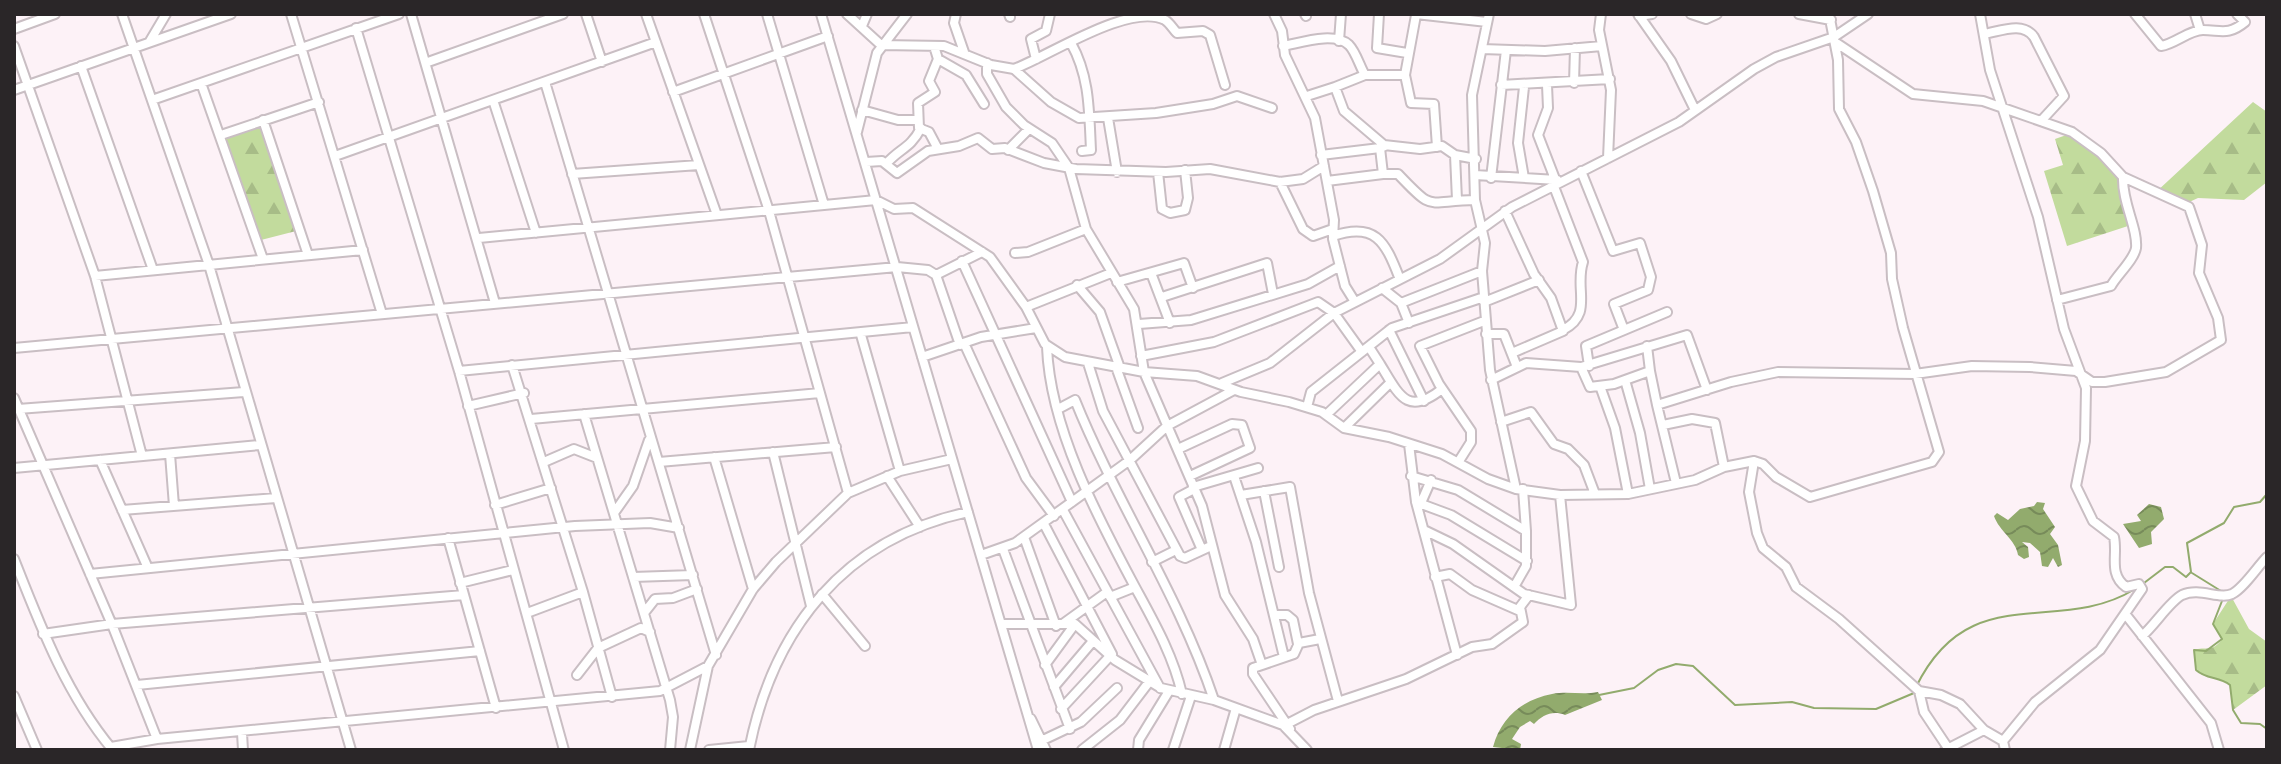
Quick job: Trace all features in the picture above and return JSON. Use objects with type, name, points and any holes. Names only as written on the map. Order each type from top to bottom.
[{"type":"street","points":[[14,29],[55,14]]},
{"type":"street","points":[[122,14],[209,265],[351,750]]},
{"type":"street","points":[[150,42],[166,14]]},
{"type":"street","points":[[14,90],[231,14]]},
{"type":"street","points":[[291,14],[382,314]]},
{"type":"street","points":[[152,100],[399,14]]},
{"type":"street","points":[[411,14],[428,62],[495,303]]},
{"type":"street","points":[[428,62],[563,14]]},
{"type":"street","points":[[586,14],[602,62]]},
{"type":"street","points":[[646,14],[717,215]]},
{"type":"street","points":[[704,14],[769,211],[848,493]]},
{"type":"street","points":[[767,14],[824,205]]},
{"type":"street","points":[[821,14],[1038,750]]},
{"type":"street","points":[[847,14],[881,45],[934,46],[964,52],[987,63],[1014,69],[1073,117],[1092,120],[1108,118],[1213,104],[1237,96],[1272,108]]},
{"type":"street","points":[[862,26],[867,14]]},
{"type":"street","points":[[857,133],[881,45],[907,14]]},
{"type":"street","points":[[956,14],[954,23],[964,52]]},
{"type":"street","points":[[1036,59],[1031,39],[1046,31],[1050,14]]},
{"type":"street","points":[[1274,14],[1282,31],[1283,46],[1307,96],[1319,131],[1333,233],[1340,266],[1355,302]]},
{"type":"street","points":[[1339,41],[1341,14]]},
{"type":"street","points":[[1379,14],[1377,48],[1407,53]]},
{"type":"street","points":[[1601,14],[1602,46],[1610,79],[1608,158]]},
{"type":"street","points":[[1638,15],[1652,14]]},
{"type":"street","points":[[1691,14],[1706,19],[1717,14]]},
{"type":"street","points":[[1047,347],[1088,363],[1197,376],[1234,390],[1307,407],[1326,415],[1344,428],[1409,444],[1459,461],[1488,479],[1520,489],[1560,495],[1628,494],[1695,480],[1724,467],[1754,461],[1763,464],[1805,497],[1932,462],[1939,452],[1938,443],[1915,374],[1892,279],[1891,253],[1856,142],[1839,109],[1835,40],[1830,17],[1799,14]]},
{"type":"street","points":[[1222,383],[1270,363],[1334,313],[1399,277],[1440,259],[1482,226],[1556,181],[1608,158],[1695,110],[1776,57],[1835,40],[1868,14]]},
{"type":"street","points":[[1919,691],[1941,695],[1960,704],[1984,730],[2004,745],[2035,702],[2100,650],[2114,625],[2126,615],[2141,586],[2126,587],[2119,581],[2113,558],[2114,537],[2093,521],[2076,486],[2087,423],[2088,401],[2083,374],[2064,329],[2038,217],[2002,108],[1980,14]]},
{"type":"street","points":[[2135,14],[2161,46],[2200,30],[2216,34],[2234,29],[2245,22],[2237,14]]},
{"type":"street","points":[[2195,14],[2200,30]]},
{"type":"street","points":[[1437,147],[1434,103],[1411,103],[1405,75],[1416,15],[1488,18],[1472,95],[1475,200],[1485,243],[1482,271],[1484,321],[1491,380],[1520,489],[1526,531],[1527,561],[1514,587]]},
{"type":"street","points":[[1638,15],[1671,61],[1695,110]]},
{"type":"street","points":[[1014,69],[1094,30],[1127,21],[1163,19],[1177,33],[1203,31],[1210,35],[1225,85]]},
{"type":"street","points":[[356,28],[459,371],[564,750]]},
{"type":"street","points":[[1984,34],[2019,28],[2030,30],[2053,81],[2064,96],[2041,121]]},
{"type":"street","points":[[673,92],[828,36]]},
{"type":"street","points":[[1283,46],[1313,40],[1339,41],[1349,46],[1365,75]]},
{"type":"street","points":[[1657,405],[1778,372],[1915,374],[1972,366],[2069,369],[2098,383],[2163,373],[2215,346],[2222,336],[2218,318],[2199,273],[2202,245],[2192,210],[2123,177],[2088,143],[2041,121],[1983,101],[1913,94],[1835,40]]},
{"type":"street","points":[[335,156],[656,42]]},
{"type":"street","points":[[1071,43],[1085,75],[1092,120],[1091,150],[1082,151]]},
{"type":"street","points":[[14,46],[95,276],[142,456]]},
{"type":"street","points":[[886,164],[898,152],[911,146],[919,124],[918,103],[935,92],[929,80],[938,59],[934,46]]},
{"type":"street","points":[[1482,49],[1602,46]]},
{"type":"street","points":[[1574,83],[1575,48]]},
{"type":"street","points":[[1491,178],[1506,50]]},
{"type":"street","points":[[938,59],[966,75],[984,104]]},
{"type":"street","points":[[987,63],[987,74],[1006,107],[1029,129],[1052,143],[1069,168],[1086,229],[1139,324],[1144,372],[1190,476],[1207,548]]},
{"type":"street","points":[[81,66],[153,270]]},
{"type":"street","points":[[1307,96],[1365,75],[1405,75]]},
{"type":"street","points":[[1501,85],[1524,87],[1610,79]]},
{"type":"street","points":[[545,82],[649,439],[659,462],[716,655]]},
{"type":"street","points":[[201,83],[263,259]]},
{"type":"street","points":[[1512,353],[1576,324],[1580,315],[1583,262],[1538,135],[1548,108],[1547,85]]},
{"type":"street","points":[[1335,87],[1344,111],[1383,147],[1383,174]]},
{"type":"street","points":[[1524,87],[1518,143],[1524,178]]},
{"type":"street","points":[[493,100],[536,233]]},
{"type":"street","points":[[221,135],[319,102]]},
{"type":"street","points":[[862,110],[919,124],[929,132],[938,149]]},
{"type":"street","points":[[1108,118],[1117,172]]},
{"type":"street","points":[[263,120],[308,255]]},
{"type":"street","points":[[1008,150],[1029,129]]},
{"type":"street","points":[[866,162],[876,159],[897,173],[921,155],[978,138],[992,149],[1008,150],[1069,168],[1117,172],[1223,170],[1280,182],[1303,179],[1324,166]]},
{"type":"street","points":[[1321,155],[1383,147],[1445,147],[1455,155],[1476,159]]},
{"type":"street","points":[[1455,155],[1457,200]]},
{"type":"street","points":[[572,174],[699,165]]},
{"type":"street","points":[[1158,172],[1162,210],[1177,213],[1185,210],[1188,198],[1185,170]]},
{"type":"street","points":[[1581,171],[1613,251],[1640,243],[1651,277],[1648,290],[1614,304],[1624,330]]},
{"type":"street","points":[[1327,181],[1398,174],[1425,202],[1475,200]]},
{"type":"street","points":[[1475,175],[1556,181]]},
{"type":"street","points":[[2057,300],[2111,286],[2136,250],[2123,202],[2123,177]]},
{"type":"street","points":[[1280,182],[1304,230],[1313,236],[1358,230],[1376,237],[1389,251],[1399,277]]},
{"type":"street","points":[[479,238],[876,200],[894,209],[913,208],[982,252],[995,262],[1026,307],[1047,347],[1050,383],[1060,408],[1068,446],[1086,491],[1172,660],[1186,695],[1173,750]]},
{"type":"street","points":[[1505,211],[1551,298],[1563,330]]},
{"type":"street","points":[[1015,253],[1028,252],[1086,229]]},
{"type":"street","points":[[95,276],[363,250]]},
{"type":"street","points":[[936,275],[982,252]]},
{"type":"street","points":[[962,261],[986,321],[997,334],[1072,502]]},
{"type":"street","points":[[1117,282],[1184,263],[1193,288]]},
{"type":"street","points":[[1162,297],[1267,263],[1273,294]]},
{"type":"street","points":[[1139,324],[1191,320],[1308,284],[1340,266]]},
{"type":"street","points":[[14,348],[897,267],[928,270],[936,275],[962,344],[1026,478],[1054,516]]},
{"type":"street","points":[[1401,303],[1482,271]]},
{"type":"street","points":[[1026,307],[1111,273]]},
{"type":"street","points":[[1151,273],[1170,323]]},
{"type":"street","points":[[1307,407],[1310,393],[1389,330],[1539,280]]},
{"type":"street","points":[[1077,285],[1100,312],[1138,428]]},
{"type":"street","points":[[1382,288],[1401,303],[1409,323]]},
{"type":"street","points":[[1141,356],[1214,342],[1318,302],[1334,313],[1408,401],[1417,405],[1442,389]]},
{"type":"street","points":[[1650,371],[1600,386],[1587,385],[1585,347],[1667,312]]},
{"type":"street","points":[[1459,461],[1472,435],[1442,389],[1420,346],[1484,321]]},
{"type":"street","points":[[459,371],[861,335],[913,327]]},
{"type":"street","points":[[922,357],[997,334],[1036,328]]},
{"type":"street","points":[[1389,330],[1424,401]]},
{"type":"street","points":[[1486,334],[1504,334],[1517,367]]},
{"type":"street","points":[[861,335],[900,471]]},
{"type":"street","points":[[1491,380],[1528,363],[1585,367],[1688,335],[1707,390]]},
{"type":"street","points":[[1647,346],[1657,405],[1676,483]]},
{"type":"street","points":[[1088,363],[1093,389],[1176,550],[1185,558],[1207,548]]},
{"type":"street","points":[[1326,415],[1380,364]]},
{"type":"street","points":[[512,365],[524,393],[612,697]]},
{"type":"street","points":[[1625,380],[1640,433],[1650,489]]},
{"type":"street","points":[[1344,428],[1391,382]]},
{"type":"street","points":[[1600,386],[1614,422],[1628,494]]},
{"type":"street","points":[[1060,408],[1093,389]]},
{"type":"street","points":[[981,555],[1003,549],[1044,524],[1130,460],[1167,426],[1234,390]]},
{"type":"street","points":[[18,409],[244,392]]},
{"type":"street","points":[[468,406],[524,393]]},
{"type":"street","points":[[531,419],[820,393]]},
{"type":"street","points":[[14,398],[112,624],[157,739]]},
{"type":"street","points":[[1075,400],[1108,476],[1197,652],[1214,700]]},
{"type":"street","points":[[1501,422],[1531,412],[1554,444],[1568,449],[1584,465],[1595,494]]},
{"type":"street","points":[[584,414],[667,690],[673,717],[670,750]]},
{"type":"street","points":[[1663,425],[1692,419],[1715,423],[1724,467]]},
{"type":"street","points":[[1178,449],[1232,424],[1242,425],[1247,432],[1250,448],[1190,476]]},
{"type":"street","points":[[614,513],[633,486],[649,439]]},
{"type":"street","points":[[1409,444],[1411,476],[1457,655]]},
{"type":"street","points":[[14,468],[260,445]]},
{"type":"street","points":[[659,462],[836,447]]},
{"type":"street","points":[[544,462],[574,449],[597,458]]},
{"type":"street","points":[[773,452],[811,606]]},
{"type":"street","points":[[170,454],[174,506]]},
{"type":"street","points":[[714,457],[753,589]]},
{"type":"street","points":[[14,559],[43,634],[94,729],[112,748],[157,739],[612,697],[667,690],[708,666],[753,589],[794,544],[848,493],[900,471],[952,459]]},
{"type":"street","points":[[100,460],[147,566]]},
{"type":"street","points":[[1754,461],[1749,492],[1763,548],[1786,567],[1796,587],[1839,619],[1919,691],[1928,719],[1946,749],[1984,730]]},
{"type":"street","points":[[1258,468],[1194,488],[1179,497],[1207,548],[1225,595],[1253,639],[1262,665]]},
{"type":"street","points":[[887,476],[920,527]]},
{"type":"street","points":[[1234,476],[1284,657]]},
{"type":"street","points":[[1411,476],[1458,490],[1526,531]]},
{"type":"street","points":[[1418,502],[1431,480]]},
{"type":"street","points":[[1241,495],[1290,487],[1320,639],[1338,701]]},
{"type":"street","points":[[495,505],[551,488]]},
{"type":"street","points":[[1264,491],[1279,567]]},
{"type":"street","points":[[1424,530],[1453,544],[1529,595],[1571,605],[1560,495]]},
{"type":"street","points":[[122,510],[276,498]]},
{"type":"street","points":[[1418,502],[1451,515],[1527,561]]},
{"type":"street","points":[[1063,510],[1165,690]]},
{"type":"street","points":[[709,750],[749,748],[768,681],[811,606],[854,562],[887,539],[968,512]]},
{"type":"street","points":[[90,574],[564,527],[617,524],[679,528]]},
{"type":"street","points":[[1044,524],[1112,658]]},
{"type":"street","points":[[1024,537],[1059,625]]},
{"type":"street","points":[[448,538],[496,708]]},
{"type":"street","points":[[1003,549],[1070,729]]},
{"type":"street","points":[[1152,562],[1176,550]]},
{"type":"street","points":[[2142,636],[2160,622],[2177,598],[2197,591],[2221,595],[2233,593],[2267,557]]},
{"type":"street","points":[[460,583],[513,570]]},
{"type":"street","points":[[633,577],[693,575]]},
{"type":"street","points":[[1435,577],[1453,575],[1472,590],[1520,611]]},
{"type":"street","points":[[1059,625],[1086,604],[1135,587]]},
{"type":"street","points":[[644,613],[655,599],[673,598],[697,589]]},
{"type":"street","points":[[527,613],[583,592]]},
{"type":"street","points":[[822,594],[865,646]]},
{"type":"street","points":[[43,634],[112,624],[464,595]]},
{"type":"street","points":[[1002,624],[1075,624],[1112,658],[1165,690],[1214,700],[1288,727],[1338,701],[1406,679],[1457,655],[1504,638],[1523,622],[1520,611],[1529,595]]},
{"type":"street","points":[[1274,615],[1287,615],[1293,620],[1298,644],[1295,653],[1253,668],[1253,674],[1307,750]]},
{"type":"street","points":[[2126,615],[2211,723],[2219,750]]},
{"type":"street","points":[[1045,665],[1075,624]]},
{"type":"street","points":[[577,675],[598,648],[641,628],[650,632]]},
{"type":"street","points":[[1298,644],[1320,639]]},
{"type":"street","points":[[1054,687],[1093,641]]},
{"type":"street","points":[[137,685],[480,651]]},
{"type":"street","points":[[1061,709],[1112,658]]},
{"type":"street","points":[[690,750],[708,666]]},
{"type":"street","points":[[1082,750],[1120,720],[1149,682]]},
{"type":"street","points":[[1043,740],[1070,729],[1092,714],[1117,688]]},
{"type":"street","points":[[1138,750],[1139,740],[1165,690]]},
{"type":"street","points":[[14,696],[37,750]]},
{"type":"street","points":[[1224,750],[1236,708]]},
{"type":"street","points":[[1026,712],[1046,750]]},
{"type":"street","points":[[242,733],[243,750]]},
{"type":"green space","points":[[2253,102],[2267,112],[2267,182],[2244,200],[2198,198],[2187,203],[2155,193]]},
{"type":"green space","points":[[267,120],[300,230],[261,240],[223,135]]},
{"type":"green space","points":[[2072,133],[2121,174],[2131,225],[2067,246],[2044,171],[2063,165],[2055,139]]},
{"type":"green space","points":[[2231,596],[2249,629],[2267,642],[2267,685],[2233,710],[2230,685],[2200,673],[2194,650],[2212,648],[2222,639],[2213,624]]},
{"type":"water","points":[[2037,502],[2045,503],[2043,509],[2055,527],[2050,534],[2058,545],[2062,565],[2058,567],[2053,558],[2048,567],[2042,566],[2040,552],[2030,543],[2022,542],[2028,547],[2029,557],[2024,559],[2018,555],[1994,516],[1997,513],[2008,520],[2020,509],[2034,506]]},
{"type":"water","points":[[2149,504],[2161,507],[2164,519],[2151,532],[2152,544],[2139,548],[2123,524],[2141,521],[2137,515]]},
{"type":"water","points":[[1598,692],[1602,700],[1565,715],[1548,714],[1534,724],[1530,721],[1520,727],[1512,739],[1521,744],[1520,750],[1493,747],[1507,719],[1531,701],[1558,693]]},
{"type":"waterway","points":[[2144,583],[2165,567],[2173,567],[2186,577],[2191,572],[2187,543],[2224,523],[2234,507],[2260,502],[2267,494]]},
{"type":"waterway","points":[[2192,573],[2221,591]]},
{"type":"waterway","points":[[1916,687],[1938,653],[1962,632],[1988,620],[2075,609],[2105,602],[2135,589]]},
{"type":"waterway","points":[[2222,601],[2213,624],[2222,639],[2206,651],[2194,650],[2196,670],[2230,685],[2233,710],[2241,723],[2260,724],[2267,729]]},
{"type":"waterway","points":[[1599,695],[1634,688],[1658,670],[1676,664],[1693,666],[1735,705],[1792,702],[1814,708],[1876,709],[1914,693]]}]
